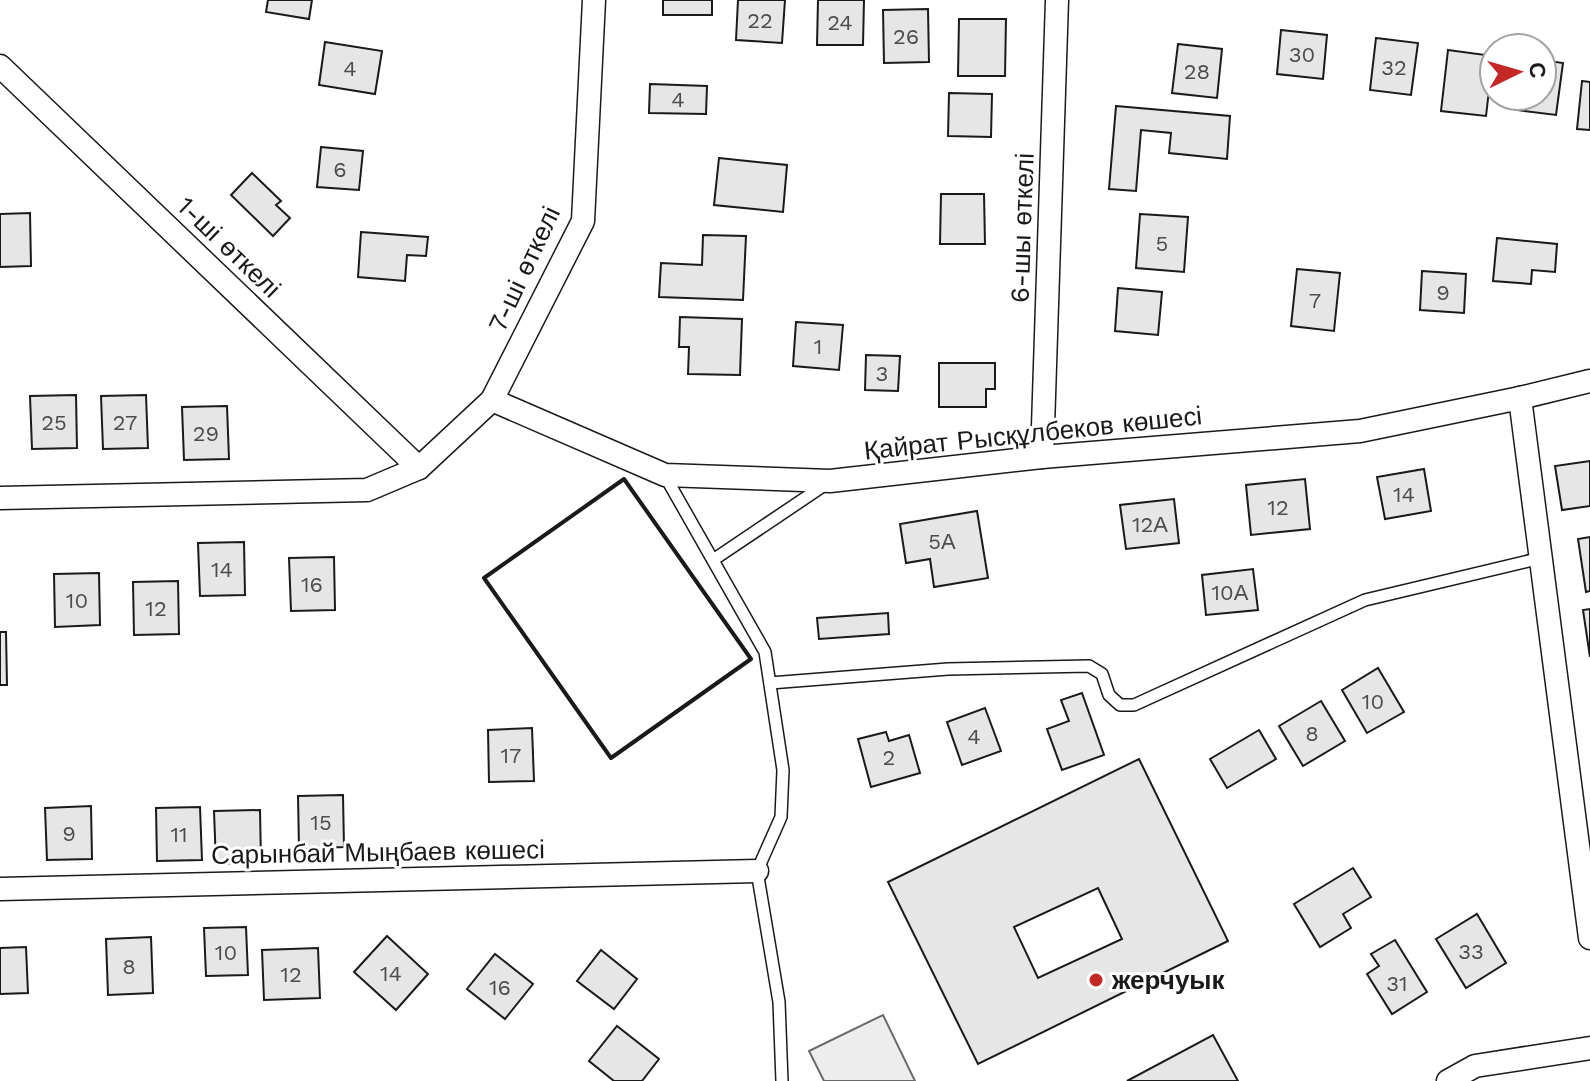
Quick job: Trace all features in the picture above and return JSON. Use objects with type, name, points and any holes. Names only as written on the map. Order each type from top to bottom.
[{"type":"street","name":"7-ші өткелі","points":[[0,498],[367,490],[419,468],[492,400],[583,221],[594,0]]},
{"type":"street","name":"6-шы өткелі","points":[[1042,457],[1057,0]]},
{"type":"street","name":"1-ші өткелі","points":[[0,66],[419,468]]},
{"type":"street","name":"Қайрат Рысқұлбеков көшесі","points":[[492,400],[665,475],[830,481],[1042,457],[1360,431],[1590,381]]},
{"type":"street","points":[[1520,398],[1590,938]]},
{"type":"street","name":"Сарынбай Мыңбаев көшесі","points":[[0,889],[757,871]]},
{"type":"street","points":[[1448,1081],[1475,1066],[1590,1048]]},
{"type":"lane","points":[[665,475],[765,652],[783,770],[781,817],[757,871],[779,1002],[782,1081]]},
{"type":"lane","points":[[713,560],[830,481]]},
{"type":"lane","points":[[770,683],[948,669],[1089,666],[1102,674],[1109,695],[1120,705],[1134,705],[1365,600],[1541,558]]},
{"type":"shaded area","points":[[883,1015],[915,1081],[824,1081],[809,1051]]},
{"type":"building","points":[[268,0],[312,0],[309,19],[266,12]]},
{"type":"building","points":[[663,0],[712,0],[712,15],[663,15]]},
{"type":"building","points":[[738,0],[785,0],[782,43],[736,40]]},
{"type":"building","points":[[818,0],[864,0],[863,45],[817,45]]},
{"type":"building","points":[[928,9],[929,62],[884,63],[883,10]]},
{"type":"building","points":[[959,19],[1006,19],[1005,76],[958,76]]},
{"type":"building","points":[[1281,30],[1327,35],[1323,79],[1277,74]]},
{"type":"building","points":[[1376,38],[1418,43],[1411,95],[1370,90]]},
{"type":"building","points":[[325,42],[382,51],[375,94],[319,85]]},
{"type":"building","points":[[1178,44],[1222,49],[1217,98],[1172,93]]},
{"type":"building","points":[[1448,50],[1478,54],[1478,112],[1486,112],[1486,116],[1441,111]]},
{"type":"building","points":[[1558,62],[1563,63],[1558,100]]},
{"type":"building","points":[[1582,81],[1590,82],[1590,130],[1577,129]]},
{"type":"building","points":[[650,84],[707,86],[706,114],[649,113]]},
{"type":"building","points":[[949,93],[992,94],[991,137],[948,136]]},
{"type":"building","points":[[1116,106],[1230,116],[1227,159],[1169,153],[1171,133],[1141,130],[1136,191],[1109,189]]},
{"type":"building","points":[[321,147],[363,151],[359,190],[317,187]]},
{"type":"building","points":[[719,158],[787,165],[783,212],[714,205]]},
{"type":"building","points":[[252,173],[281,201],[276,205],[290,218],[273,236],[231,195]]},
{"type":"building","points":[[941,194],[984,194],[985,244],[940,244]]},
{"type":"building","points":[[30,213],[31,266],[0,267],[0,214]]},
{"type":"building","points":[[1140,214],[1188,217],[1184,272],[1136,268]]},
{"type":"building","points":[[361,232],[428,237],[426,256],[407,255],[405,281],[358,277]]},
{"type":"building","points":[[703,235],[746,236],[743,300],[659,297],[661,263],[702,265]]},
{"type":"building","points":[[1497,238],[1557,244],[1555,272],[1532,270],[1531,284],[1493,281]]},
{"type":"building","points":[[1297,269],[1340,273],[1334,331],[1291,326]]},
{"type":"building","points":[[1422,271],[1466,274],[1464,313],[1420,310]]},
{"type":"building","points":[[1118,288],[1162,292],[1158,335],[1115,331]]},
{"type":"building","points":[[680,317],[742,319],[740,375],[688,374],[689,347],[679,347]]},
{"type":"building","points":[[796,322],[843,325],[839,370],[793,366]]},
{"type":"building","points":[[866,355],[900,356],[898,391],[865,390]]},
{"type":"building","points":[[939,363],[995,363],[995,389],[986,389],[986,407],[939,407]]},
{"type":"building","points":[[76,395],[77,448],[32,449],[30,396]]},
{"type":"building","points":[[146,395],[148,448],[103,449],[101,396]]},
{"type":"building","points":[[227,406],[229,459],[184,460],[182,407]]},
{"type":"building","points":[[1590,461],[1590,506],[1562,510],[1555,466]]},
{"type":"building","points":[[1424,469],[1431,511],[1385,519],[1377,477]]},
{"type":"building","points":[[1305,479],[1310,529],[1251,535],[1246,485]]},
{"type":"building","points":[[1174,499],[1179,543],[1126,549],[1120,505]]},
{"type":"building","points":[[977,511],[988,578],[934,587],[930,559],[906,563],[900,524]]},
{"type":"building","points":[[1590,537],[1590,591],[1586,592],[1578,539]]},
{"type":"building","points":[[244,542],[245,595],[200,596],[198,543]]},
{"type":"building","points":[[334,557],[335,610],[291,611],[289,558]]},
{"type":"building","points":[[1253,569],[1258,610],[1206,615],[1202,575]]},
{"type":"building","points":[[99,573],[100,625],[55,627],[54,574]]},
{"type":"building","points":[[178,581],[179,634],[134,635],[133,582]]},
{"type":"building","points":[[1590,609],[1590,657],[1583,610]]},
{"type":"building","points":[[888,613],[889,634],[819,639],[817,618]]},
{"type":"building","points":[[0,632],[6,632],[7,685],[0,685]]},
{"type":"building","points":[[1378,668],[1404,712],[1367,733],[1342,690]]},
{"type":"building","points":[[1082,693],[1104,755],[1062,770],[1047,729],[1069,721],[1061,700]]},
{"type":"building","points":[[1321,701],[1345,741],[1303,766],[1279,726]]},
{"type":"building","points":[[985,708],[1001,751],[962,765],[947,722]]},
{"type":"building","points":[[532,728],[534,781],[489,782],[488,730]]},
{"type":"building","points":[[1259,730],[1276,759],[1227,788],[1210,759]]},
{"type":"building","points":[[886,732],[889,741],[909,735],[920,773],[871,787],[858,739]]},
{"type":"building","points":[[1139,759],[1228,941],[978,1064],[888,882]],"holes":[[[1098,888],[1122,939],[1038,978],[1014,927]]]},
{"type":"building","points":[[343,795],[344,847],[299,849],[298,796]]},
{"type":"building","points":[[91,806],[92,859],[47,860],[45,808]]},
{"type":"building","points":[[200,807],[202,860],[157,861],[156,808]]},
{"type":"building","points":[[260,810],[261,862],[216,864],[214,811]]},
{"type":"building","points":[[1353,868],[1371,897],[1343,914],[1351,928],[1320,947],[1294,904]]},
{"type":"building","points":[[1477,914],[1506,963],[1466,988],[1436,939]]},
{"type":"building","points":[[246,927],[248,975],[206,976],[204,928]]},
{"type":"building","points":[[387,936],[428,974],[396,1010],[354,972]]},
{"type":"building","points":[[151,937],[153,993],[108,995],[106,939]]},
{"type":"building","points":[[1395,940],[1427,992],[1392,1014],[1367,974],[1379,966],[1371,954]]},
{"type":"building","points":[[26,947],[28,993],[0,994],[0,948]]},
{"type":"building","points":[[318,948],[320,998],[264,1000],[262,950]]},
{"type":"building","points":[[601,950],[637,979],[614,1009],[577,981]]},
{"type":"building","points":[[495,954],[533,984],[505,1019],[467,989]]},
{"type":"building","points":[[617,1026],[659,1059],[642,1081],[614,1081],[589,1061]]},
{"type":"building","points":[[1213,1035],[1238,1081],[1127,1081]]},
{"type":"wall","points":[[624,479],[751,659],[611,758],[484,578],[624,479]]},
{"type":"place","name":"жерчуык","points":[[1096,980]]}]
